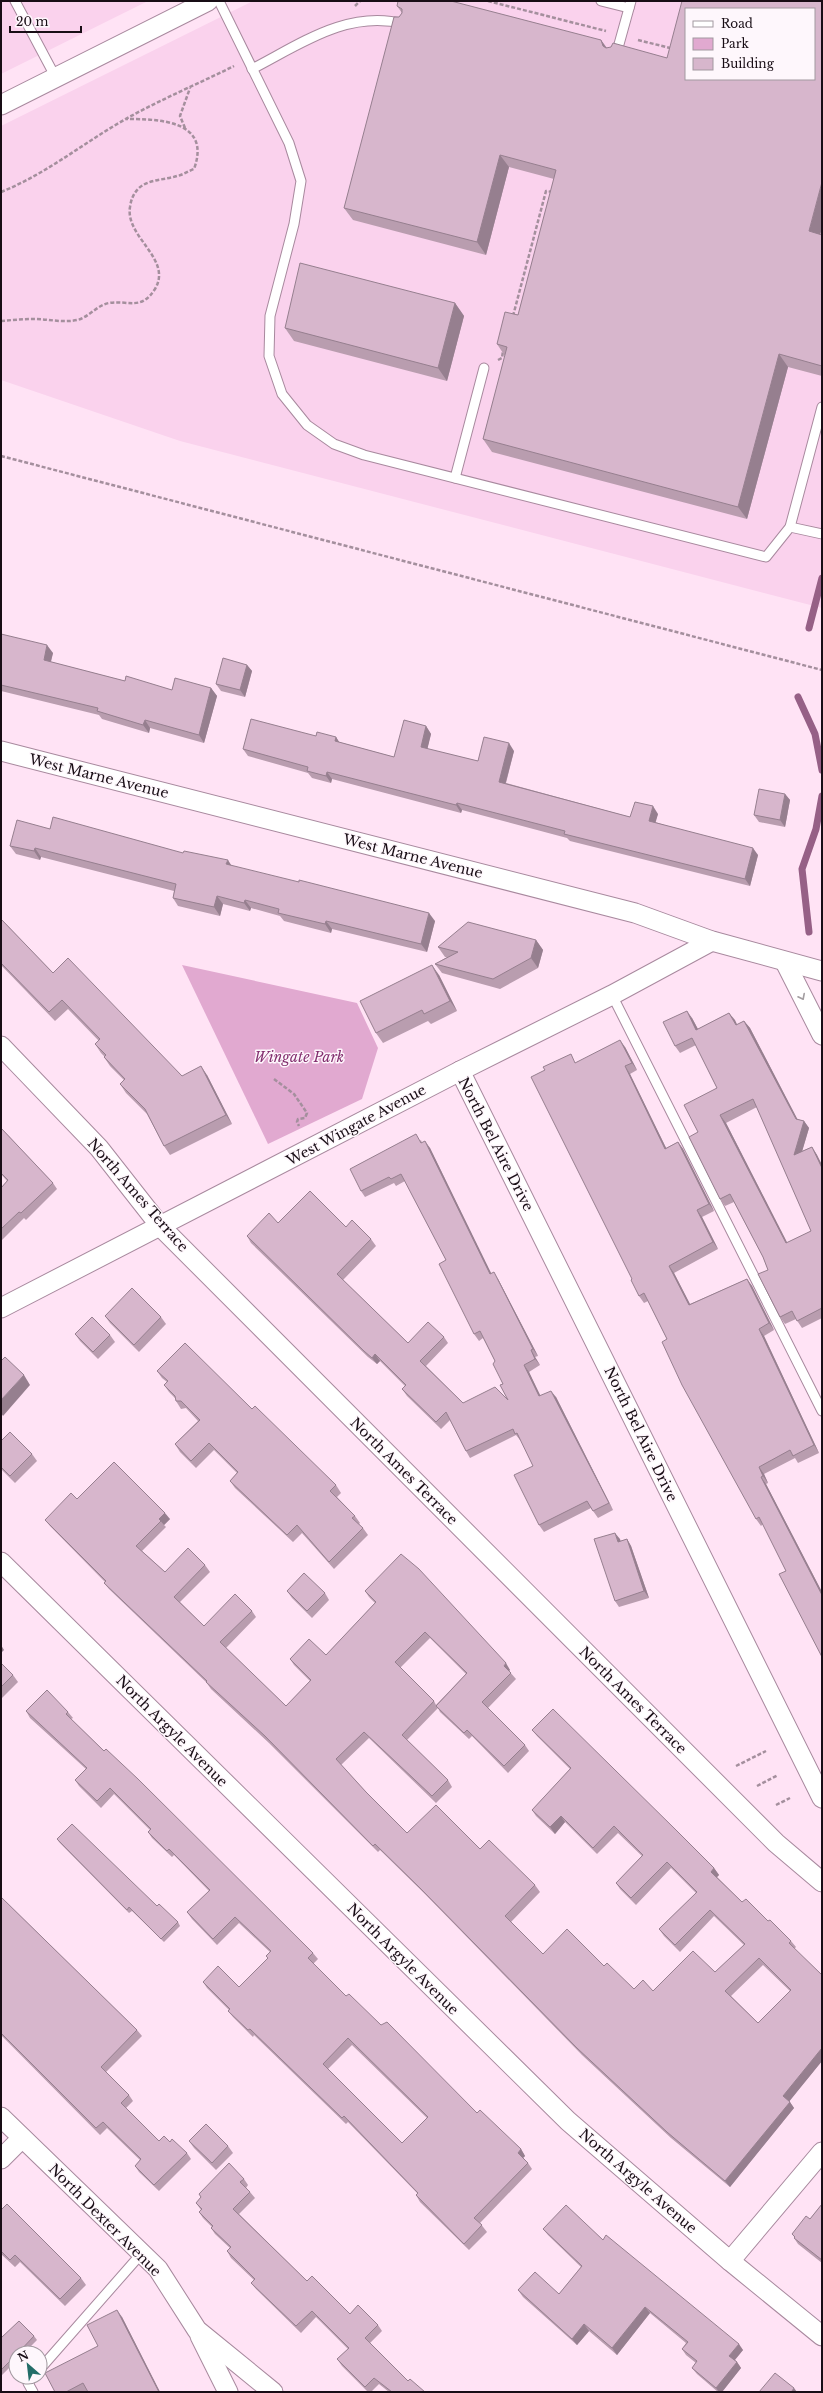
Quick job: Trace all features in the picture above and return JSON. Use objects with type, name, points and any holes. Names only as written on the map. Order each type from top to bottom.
[{"type":"street","points":[[1,105],[208,1]]},
{"type":"street","name":"West Marne Avenue","points":[[1,751],[635,913],[712,941],[822,971]]},
{"type":"street","name":"West Wingate Avenue","points":[[1,1308],[161,1227],[460,1071],[612,995],[712,941]]},
{"type":"street","points":[[785,962],[822,1036]]},
{"type":"street","name":"North Ames Terrace","points":[[1,1046],[99,1148],[161,1227],[771,1838],[822,1882]]},
{"type":"street","name":"North Bel Aire Drive","points":[[460,1071],[822,1798]]},
{"type":"street","name":"North Argyle Avenue","points":[[1,1562],[568,2121],[730,2261],[822,2336]]},
{"type":"street","name":"North Dexter Avenue","points":[[1,2117],[158,2269],[197,2330],[273,2392]]},
{"type":"street","points":[[1,2159],[22,2138]]},
{"type":"street","points":[[730,2261],[822,2152]]},
{"type":"street","points":[[197,2330],[228,2392]]},
{"type":"lane","points":[[14,1],[56,78]]},
{"type":"lane","points":[[219,1],[289,143],[301,181],[294,224],[270,316],[269,356],[282,394],[307,425],[334,444],[364,455],[766,557],[790,527],[822,407]]},
{"type":"lane","points":[[601,1],[630,5],[616,55]]},
{"type":"lane","points":[[252,69],[333,28],[355,21],[378,20],[405,24]]},
{"type":"lane","points":[[455,478],[484,368]]},
{"type":"lane","points":[[790,527],[822,534]]},
{"type":"lane","points":[[612,995],[822,1411]]},
{"type":"lane","points":[[48,2360],[142,2254]]},
{"type":"path","points":[[488,1],[670,48]]},
{"type":"path","points":[[669,54],[672,41]]},
{"type":"path","points":[[1,192],[29,181],[50,168],[75,149],[126,119],[232,67]]},
{"type":"path","points":[[1,321],[35,318],[65,322],[79,320],[109,303],[135,304],[146,300],[155,289],[160,278],[159,267],[132,227],[129,213],[132,198],[140,188],[154,181],[178,176],[194,169],[199,155],[195,141],[185,128],[180,116],[191,88]]},
{"type":"path","points":[[126,119],[166,121],[185,128]]},
{"type":"path","points":[[511,323],[546,190],[560,194]]},
{"type":"path","points":[[484,368],[502,358],[505,344]]},
{"type":"path","points":[[1,456],[822,670]]},
{"type":"path","points":[[274,1080],[294,1094],[307,1113],[305,1118],[298,1119],[298,1126]]},
{"type":"path","points":[[736,1766],[766,1751]]},
{"type":"path","points":[[756,1786],[778,1775]]},
{"type":"path","points":[[776,1805],[790,1798]]},
{"type":"shaded area","points":[[1,1],[148,1],[1,74]]},
{"type":"shaded area","points":[[253,1],[822,1],[822,608],[180,441],[1,380],[1,126]]},
{"type":"green space","name":"Wingate Park","points":[[182,965],[357,1003],[378,1048],[362,1099],[268,1144]]},
{"type":"building","points":[[398,1],[451,1],[601,40],[603,46],[606,48],[611,47],[613,43],[667,58],[682,1],[822,1],[822,182],[809,231],[822,235],[822,366],[779,354],[738,507],[483,439],[507,347],[497,344],[505,312],[518,315],[556,170],[500,155],[477,242],[344,208],[394,17],[399,17],[402,13],[402,9],[397,6]]},
{"type":"building","points":[[300,263],[455,303],[438,368],[285,328]]},
{"type":"building","points":[[1,634],[47,645],[44,660],[125,681],[126,676],[172,690],[175,678],[211,688],[199,735],[145,720],[143,725],[97,711],[98,708],[1,685]]},
{"type":"building","points":[[223,658],[247,665],[240,690],[216,684]]},
{"type":"building","points":[[251,719],[316,736],[317,732],[336,737],[335,741],[394,757],[404,720],[426,726],[421,747],[478,761],[484,737],[509,743],[499,782],[630,817],[635,802],[653,806],[649,821],[753,848],[745,879],[564,834],[565,831],[457,803],[456,805],[327,772],[326,776],[307,771],[308,767],[243,749]]},
{"type":"building","points":[[759,789],[785,794],[780,820],[754,815]]},
{"type":"building","points":[[53,817],[183,853],[184,851],[228,860],[226,864],[299,882],[299,880],[429,913],[421,944],[326,921],[325,924],[278,913],[279,909],[245,900],[244,903],[217,896],[214,907],[173,898],[176,884],[35,848],[34,851],[10,846],[17,820],[50,829]]},
{"type":"building","points":[[1,919],[53,973],[68,958],[182,1076],[201,1066],[226,1115],[164,1146],[145,1109],[120,1084],[125,1079],[104,1057],[106,1055],[95,1044],[100,1039],[62,1000],[49,1012],[1,963]]},
{"type":"building","points":[[468,922],[536,940],[531,958],[493,979],[435,964],[458,952],[438,947]]},
{"type":"building","points":[[432,965],[450,1001],[424,1014],[422,1010],[376,1033],[360,1001]]},
{"type":"building","points":[[687,1011],[696,1030],[729,1013],[736,1025],[744,1021],[796,1119],[804,1121],[794,1155],[812,1147],[822,1168],[822,1308],[797,1321],[792,1311],[780,1317],[758,1274],[768,1270],[763,1257],[730,1194],[720,1199],[689,1137],[698,1132],[684,1105],[717,1088],[692,1038],[675,1046],[663,1022]],"holes":[[[753,1099],[811,1231],[786,1243],[720,1115]]]},
{"type":"building","points":[[620,1040],[632,1063],[625,1066],[665,1149],[678,1142],[709,1204],[697,1210],[713,1242],[669,1266],[689,1305],[747,1279],[769,1323],[759,1329],[814,1445],[793,1456],[790,1450],[759,1467],[763,1476],[761,1477],[822,1595],[822,1657],[779,1574],[786,1571],[759,1517],[756,1519],[682,1385],[662,1342],[667,1339],[644,1293],[639,1296],[631,1280],[632,1279],[531,1077],[545,1070],[543,1067],[571,1054],[575,1063]]},
{"type":"building","points":[[1,1128],[53,1183],[21,1213],[19,1212],[1,1229],[1,1188],[8,1180],[1,1173]]},
{"type":"building","points":[[416,1134],[421,1143],[425,1141],[490,1274],[494,1272],[533,1349],[531,1350],[535,1359],[524,1365],[539,1396],[551,1391],[609,1503],[593,1511],[587,1501],[539,1525],[514,1475],[533,1466],[517,1433],[515,1434],[513,1429],[466,1451],[446,1412],[436,1422],[402,1389],[406,1385],[375,1354],[372,1358],[364,1351],[247,1236],[269,1213],[278,1223],[310,1191],[346,1227],[352,1220],[371,1239],[337,1274],[408,1343],[428,1322],[444,1337],[420,1361],[463,1403],[495,1387],[508,1400],[500,1385],[503,1384],[493,1364],[495,1361],[480,1331],[474,1334],[439,1264],[446,1260],[401,1174],[391,1179],[389,1177],[361,1191],[350,1169]]},
{"type":"building","points":[[132,1288],[161,1317],[134,1345],[105,1316]]},
{"type":"building","points":[[92,1317],[110,1335],[93,1352],[75,1334]]},
{"type":"building","points":[[185,1343],[252,1409],[255,1406],[336,1485],[330,1491],[355,1516],[352,1518],[363,1528],[329,1562],[297,1525],[287,1535],[230,1481],[238,1472],[209,1443],[191,1461],[175,1444],[200,1420],[181,1401],[176,1401],[175,1396],[164,1385],[168,1381],[157,1371]]},
{"type":"building","points":[[5,1357],[24,1375],[1,1400],[1,1361]]},
{"type":"building","points":[[10,1432],[32,1454],[10,1476],[1,1467],[1,1441]]},
{"type":"building","points":[[114,1462],[165,1513],[159,1519],[161,1521],[136,1546],[165,1572],[188,1548],[205,1565],[174,1597],[204,1626],[235,1594],[252,1611],[220,1642],[286,1706],[311,1680],[290,1659],[309,1639],[326,1655],[376,1602],[365,1591],[401,1554],[419,1569],[506,1663],[504,1666],[511,1673],[482,1702],[525,1745],[504,1766],[467,1730],[464,1733],[436,1706],[467,1673],[425,1632],[395,1662],[434,1701],[402,1735],[448,1780],[432,1796],[364,1732],[336,1759],[407,1833],[436,1805],[480,1849],[489,1840],[535,1885],[505,1916],[543,1954],[567,1929],[604,1966],[607,1963],[634,1989],[643,1980],[653,1991],[693,1951],[715,1972],[745,1944],[710,1910],[675,1945],[659,1929],[697,1892],[667,1862],[631,1898],[616,1883],[643,1855],[614,1826],[593,1848],[561,1816],[550,1827],[532,1810],[571,1768],[532,1730],[553,1709],[714,1868],[711,1872],[742,1902],[746,1899],[791,1941],[789,1943],[822,1975],[822,2048],[783,2096],[790,2102],[725,2181],[667,2132],[577,2048],[420,1888],[375,1844],[373,1846],[265,1736],[206,1682],[207,1681],[104,1583],[106,1581],[45,1520],[71,1493],[77,1499]],"holes":[[[759,1958],[791,1990],[758,2023],[725,1991]]]},
{"type":"building","points":[[615,1533],[618,1542],[627,1539],[644,1591],[615,1601],[594,1539]]},
{"type":"building","points":[[304,1573],[325,1593],[307,1611],[287,1591]]},
{"type":"building","points":[[1,1663],[13,1675],[1,1687]]},
{"type":"building","points":[[47,1690],[68,1712],[66,1714],[104,1751],[106,1749],[138,1779],[313,1953],[308,1958],[346,1996],[349,1994],[381,2025],[387,2022],[477,2113],[480,2110],[521,2149],[518,2153],[528,2163],[474,2218],[482,2225],[464,2244],[416,2195],[418,2193],[344,2116],[342,2118],[250,2029],[248,2030],[228,2011],[230,2009],[203,1982],[218,1966],[239,1987],[268,1958],[266,1956],[271,1951],[235,1917],[213,1939],[187,1912],[210,1890],[169,1849],[167,1851],[148,1832],[151,1829],[110,1788],[97,1801],[75,1780],[87,1768],[26,1711]],"holes":[[[348,2038],[428,2117],[402,2143],[323,2064]]]},
{"type":"building","points":[[72,1824],[157,1906],[159,1904],[178,1922],[161,1939],[129,1907],[127,1910],[57,1839]]},
{"type":"building","points":[[1,1897],[137,2030],[101,2067],[129,2095],[121,2103],[159,2141],[164,2136],[170,2142],[172,2139],[187,2153],[154,2185],[135,2166],[141,2159],[103,2122],[96,2128],[1,2033]]},
{"type":"building","points":[[206,2124],[228,2146],[212,2163],[189,2141]]},
{"type":"building","points":[[229,2163],[244,2179],[240,2182],[250,2192],[233,2209],[307,2281],[312,2276],[350,2314],[358,2305],[378,2325],[365,2338],[408,2381],[410,2379],[425,2392],[392,2392],[374,2378],[365,2387],[337,2359],[349,2348],[312,2311],[296,2326],[251,2283],[255,2279],[227,2251],[231,2247],[211,2228],[213,2226],[199,2212],[202,2209],[196,2203],[201,2197],[199,2194]]},
{"type":"building","points":[[7,2204],[81,2278],[60,2299],[15,2255],[10,2260],[1,2251],[1,2210]]},
{"type":"building","points":[[822,2204],[822,2260],[794,2238],[795,2237],[792,2234],[806,2216],[810,2219]]},
{"type":"building","points":[[566,2205],[603,2240],[606,2235],[739,2344],[729,2356],[737,2362],[716,2388],[692,2368],[697,2361],[682,2349],[688,2342],[645,2307],[612,2348],[584,2324],[572,2339],[518,2290],[535,2272],[559,2294],[582,2266],[543,2229]]},
{"type":"building","points":[[117,2310],[159,2392],[88,2392],[83,2383],[66,2392],[55,2392],[48,2379],[48,2371],[98,2346],[87,2325]]},
{"type":"building","points":[[19,2321],[34,2336],[26,2345],[8,2345],[8,2363],[1,2370],[1,2338]]},
{"type":"building","points":[[775,2373],[794,2388],[792,2391],[793,2392],[759,2392]]},
{"type":"waterway","points":[[809,628],[822,578]]},
{"type":"waterway","points":[[798,697],[815,734],[822,770]]},
{"type":"waterway","points":[[809,932],[802,869],[816,829],[822,796]]}]
